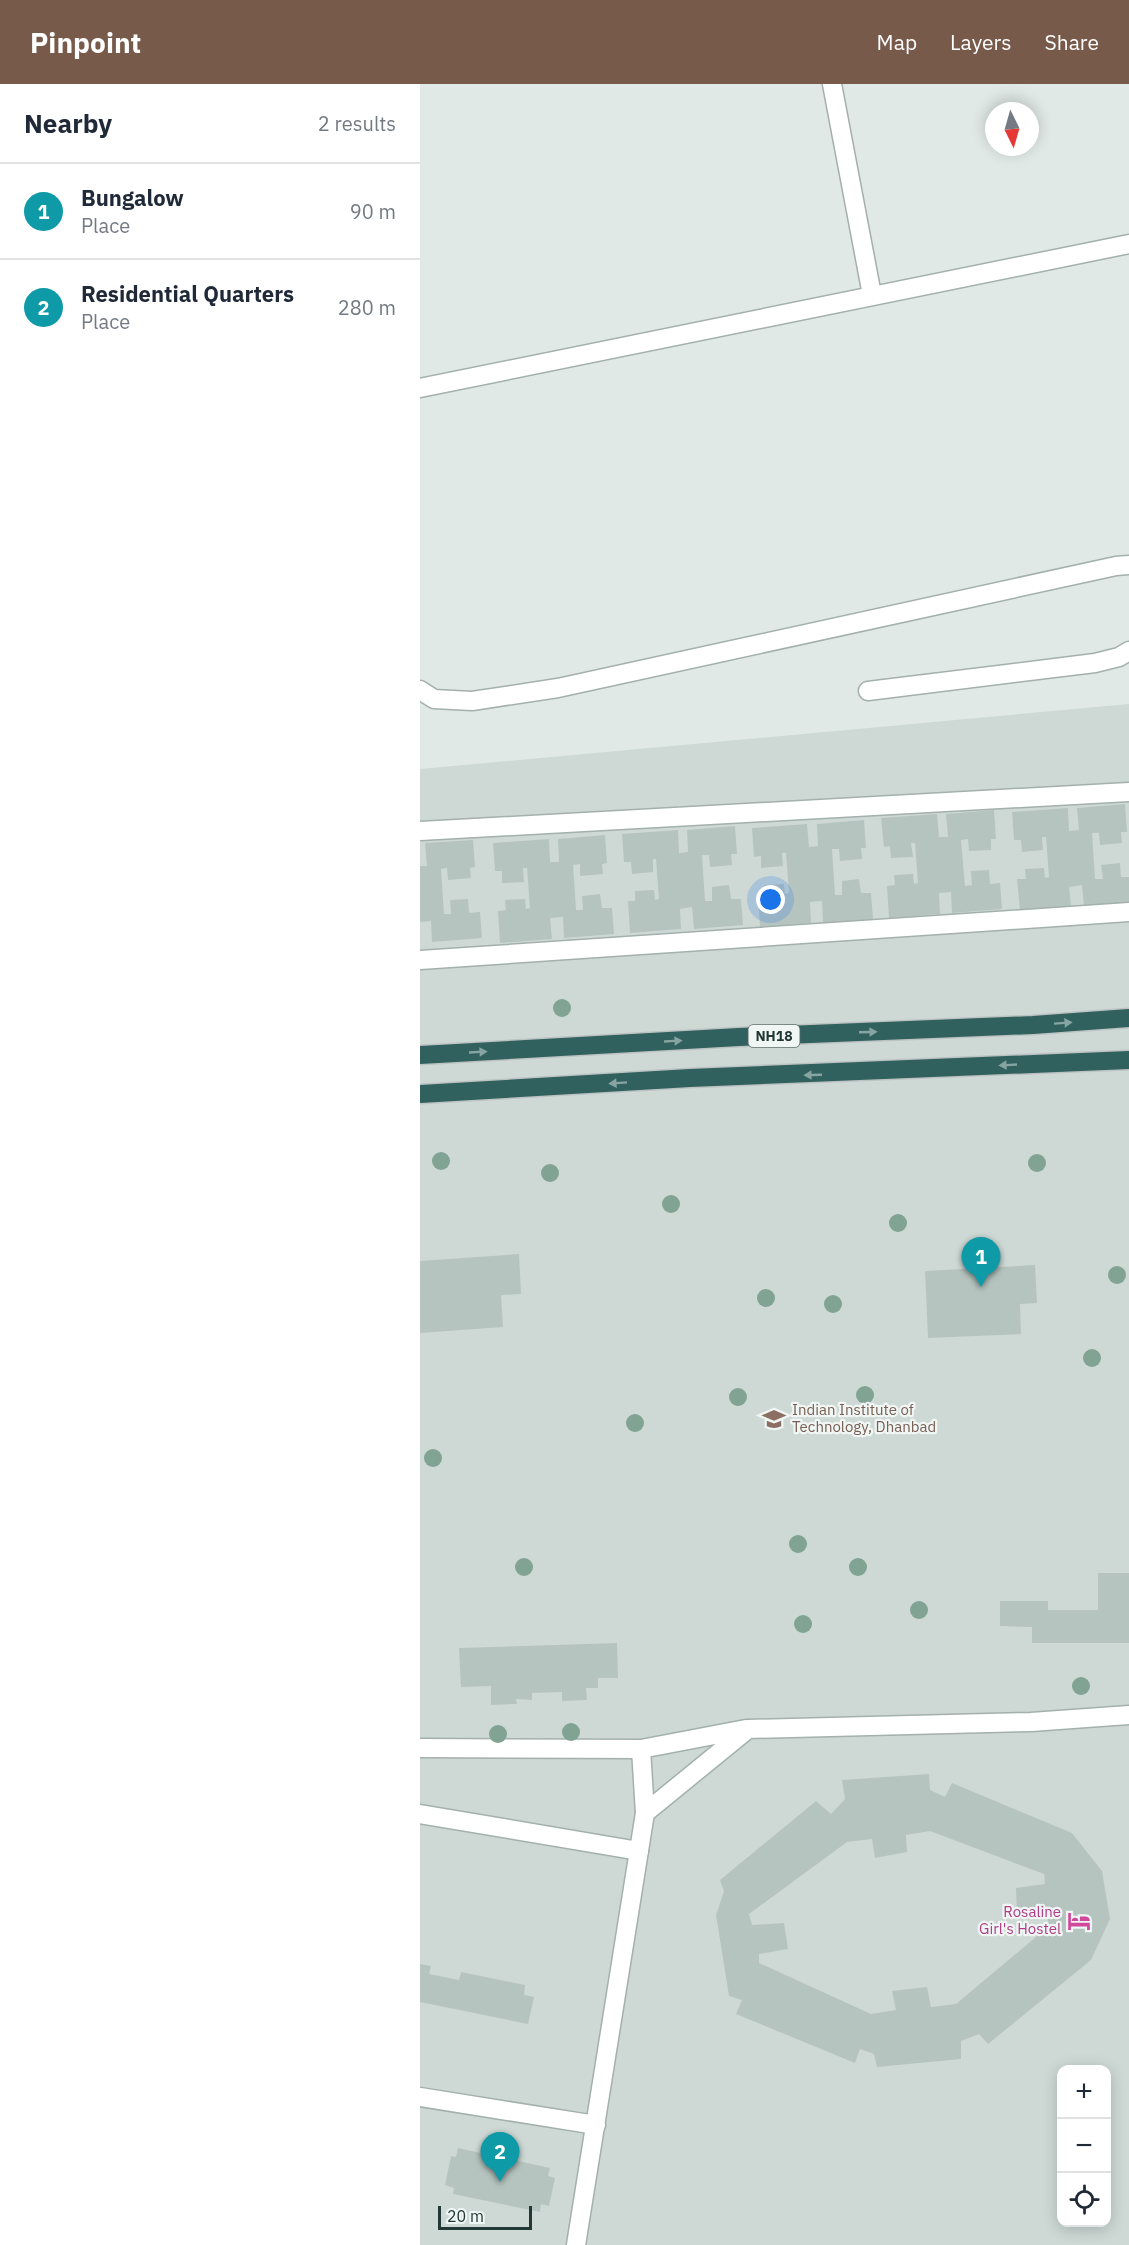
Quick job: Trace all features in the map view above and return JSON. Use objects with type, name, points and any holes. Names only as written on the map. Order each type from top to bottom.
[{"type":"highway","name":"NH18","points":[[420,1055],[739,1037],[1033,1025],[1129,1018]]},
{"type":"highway","points":[[420,1094],[690,1078],[1129,1060]]},
{"type":"street","points":[[832,84],[872,295]]},
{"type":"street","points":[[420,388],[1129,244]]},
{"type":"street","points":[[420,690],[434,699],[472,701],[558,688],[1129,565]]},
{"type":"street","points":[[868,691],[1095,663],[1119,657],[1129,651]]},
{"type":"street","points":[[420,831],[1129,792]]},
{"type":"street","points":[[420,960],[1129,912]]},
{"type":"street","points":[[420,1748],[641,1749],[748,1729],[1031,1722],[1129,1715]]},
{"type":"street","points":[[645,1813],[748,1729]]},
{"type":"street","points":[[576,2245],[645,1813],[641,1749]]},
{"type":"street","points":[[420,1814],[639,1851]]},
{"type":"street","points":[[420,2097],[596,2125]]},
{"type":"shaded area","name":"Indian Institute of Technology, Dhanbad","points":[[1129,704],[1129,2245],[420,2245],[420,769]]},
{"type":"building","points":[[1125,804],[1127,832],[1121,832],[1122,843],[1100,845],[1099,833],[1092,833],[1095,879],[1103,879],[1101,865],[1120,863],[1121,877],[1129,877],[1129,903],[1084,907],[1082,885],[1069,887],[1071,907],[1020,911],[1017,879],[1026,879],[1025,869],[1044,868],[1045,878],[1049,877],[1046,837],[1042,837],[1043,850],[1022,852],[1021,840],[1014,840],[1012,812],[1068,808],[1069,831],[1079,830],[1077,808]]},
{"type":"building","points":[[994,810],[996,839],[991,839],[991,850],[969,851],[968,839],[961,840],[965,886],[972,885],[971,871],[989,870],[990,884],[1000,883],[1002,909],[952,913],[951,892],[939,893],[940,914],[889,918],[887,886],[895,885],[894,875],[913,874],[914,884],[918,883],[915,843],[911,843],[913,857],[891,858],[890,846],[884,847],[881,818],[937,814],[939,837],[948,837],[946,814]]},
{"type":"building","points":[[864,820],[866,848],[861,848],[862,859],[840,861],[839,849],[832,849],[835,895],[842,895],[842,881],[859,879],[861,893],[871,893],[873,919],[823,923],[822,901],[810,902],[811,923],[760,927],[758,895],[765,895],[764,885],[784,884],[785,894],[789,893],[786,853],[782,853],[783,866],[761,868],[761,856],[754,857],[752,828],[807,824],[809,847],[818,846],[817,824]]},
{"type":"building","points":[[735,826],[737,854],[731,854],[732,865],[710,867],[709,855],[702,855],[705,901],[712,901],[712,887],[729,885],[731,899],[741,899],[743,925],[694,929],[692,907],[680,909],[681,929],[630,933],[628,901],[635,901],[635,891],[654,890],[655,900],[659,899],[656,859],[653,859],[653,872],[632,874],[631,862],[624,862],[622,834],[678,830],[679,853],[688,852],[687,830]]},
{"type":"building","points":[[605,835],[607,863],[602,864],[603,874],[580,876],[580,864],[573,865],[576,910],[583,910],[582,896],[600,894],[602,908],[612,908],[614,934],[564,938],[563,917],[550,918],[552,939],[500,943],[498,911],[506,910],[505,900],[525,899],[526,909],[530,908],[527,868],[523,868],[524,882],[502,883],[502,871],[495,871],[493,843],[549,839],[550,862],[559,862],[558,839]]},
{"type":"building","points":[[473,840],[475,867],[470,868],[471,878],[448,880],[447,868],[441,869],[444,914],[451,914],[450,900],[468,899],[469,913],[480,912],[482,938],[432,942],[431,921],[420,922],[420,866],[427,866],[425,843]]},
{"type":"building","points":[[519,1254],[521,1294],[501,1295],[503,1327],[420,1333],[420,1261]]},
{"type":"building","points":[[1035,1265],[1037,1303],[1020,1304],[1021,1334],[928,1338],[925,1271]]},
{"type":"building","points":[[1098,1573],[1129,1573],[1129,1643],[1032,1643],[1032,1627],[1000,1626],[1000,1601],[1048,1601],[1048,1610],[1098,1610]]},
{"type":"building","points":[[617,1643],[618,1678],[598,1678],[598,1688],[586,1688],[587,1700],[562,1701],[562,1692],[532,1693],[532,1700],[516,1699],[517,1704],[491,1705],[491,1686],[461,1687],[459,1648]]},
{"type":"building","name":"Rosaline Girl's Hostel","points":[[929,1774],[930,1790],[945,1797],[952,1783],[1072,1833],[1102,1871],[1110,1919],[1091,1960],[988,2044],[979,2034],[961,2041],[961,2059],[877,2067],[874,2054],[860,2049],[855,2063],[736,2014],[742,2000],[729,1996],[716,1915],[724,1891],[720,1880],[816,1801],[831,1814],[845,1799],[842,1780]],"holes":[[[930,1831],[1044,1874],[1045,1884],[1016,1888],[1017,1916],[1047,1915],[1049,1926],[956,2004],[931,2007],[927,1987],[892,1991],[896,2010],[871,2014],[759,1963],[759,1954],[788,1949],[784,1923],[752,1925],[749,1914],[847,1842],[872,1839],[875,1858],[907,1852],[906,1835]]]},
{"type":"building","points":[[420,1964],[431,1966],[429,1974],[459,1980],[461,1972],[525,1985],[524,1995],[534,1997],[528,2024],[420,2002]]},
{"type":"building","points":[[458,2148],[550,2168],[548,2176],[555,2178],[549,2206],[541,2204],[540,2212],[453,2194],[454,2188],[445,2185],[451,2156],[456,2157]]},
{"type":"place","name":"Bungalow","points":[[981,1287]]},
{"type":"place","name":"Indian Institute of Technology, Dhanbad","points":[[774,1419]]},
{"type":"place","name":"Rosaline Girl's Hostel","points":[[1079,1921]]},
{"type":"place","name":"Residential Quarters","points":[[500,2182]]}]
